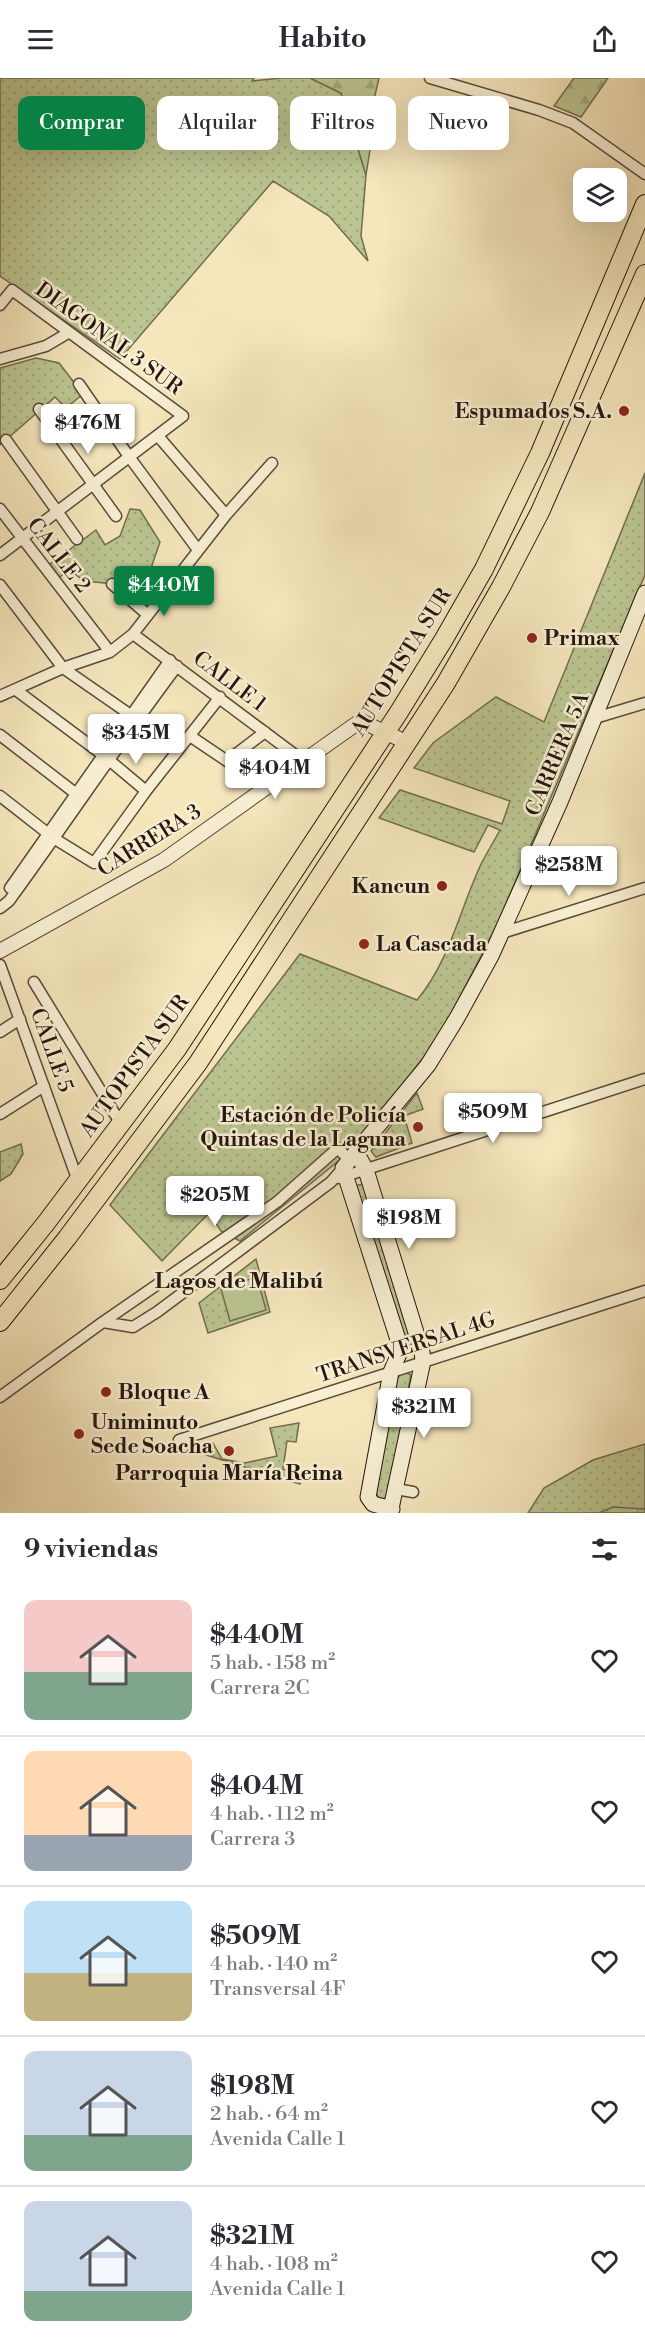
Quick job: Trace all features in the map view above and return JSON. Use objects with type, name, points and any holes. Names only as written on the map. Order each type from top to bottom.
[{"type":"highway","name":"AUTOPISTA SUR","points":[[0,1280],[177,1049],[444,639],[508,523],[645,204]]},
{"type":"highway","points":[[0,1322],[88,1211],[198,1063],[465,652],[540,512],[645,274]]},
{"type":"main road","name":"CARRERA 5A","points":[[348,1164],[428,1065],[474,988],[502,933],[595,718],[645,593]]},
{"type":"main road","points":[[348,1164],[366,1170],[422,1352],[423,1361],[391,1511],[373,1504],[368,1497],[391,1372],[401,1349],[348,1164]]},
{"type":"street","points":[[430,78],[540,110],[573,123],[645,174]]},
{"type":"street","name":"DIAGONAL 3 SUR","points":[[0,305],[12,290],[183,416],[158,436]]},
{"type":"street","points":[[0,359],[46,346],[68,333]]},
{"type":"street","points":[[79,384],[198,550]]},
{"type":"street","points":[[39,409],[116,516]]},
{"type":"street","points":[[0,555],[158,436],[226,515]]},
{"type":"street","points":[[6,440],[77,539]]},
{"type":"street","points":[[0,696],[63,668],[110,652],[133,634],[226,515],[272,463]]},
{"type":"street","name":"CALLE 2","points":[[0,509],[110,652]]},
{"type":"street","points":[[112,584],[148,615]]},
{"type":"street","points":[[0,585],[63,668],[133,717]]},
{"type":"street","name":"CALLE 1","points":[[133,634],[302,760]]},
{"type":"street","points":[[0,908],[9,900],[133,717],[174,663]]},
{"type":"street","points":[[16,690],[146,791]]},
{"type":"street","points":[[0,796],[51,835],[94,863],[146,791],[220,697]]},
{"type":"street","points":[[595,718],[645,703]]},
{"type":"street","name":"CARRERA 3","points":[[0,951],[164,860],[302,760],[360,722],[408,743]]},
{"type":"street","points":[[190,736],[227,761],[265,732]]},
{"type":"street","points":[[0,735],[79,795]]},
{"type":"street","points":[[0,902],[51,835]]},
{"type":"street","points":[[502,933],[645,888]]},
{"type":"street","name":"CALLE 5","points":[[0,965],[78,1181]]},
{"type":"street","points":[[34,982],[121,1124]]},
{"type":"street","points":[[0,1032],[20,1019]]},
{"type":"street","points":[[366,1170],[645,1079]]},
{"type":"street","points":[[0,1113],[44,1086]]},
{"type":"street","points":[[0,1397],[103,1322],[277,1202],[338,1148],[348,1164],[331,1182],[203,1278],[133,1327],[103,1322]]},
{"type":"street","name":"TRANSVERSAL 4G","points":[[179,1440],[645,1291]]},
{"type":"street","points":[[396,1489],[413,1492]]},
{"type":"green space","points":[[0,78],[254,78],[252,81],[310,78],[341,93],[342,96],[290,96],[290,150],[358,150],[366,175],[361,236],[368,261],[329,216],[273,181],[120,359],[0,276]]},
{"type":"green space","points":[[310,78],[379,78],[375,96],[342,96],[341,93]]},
{"type":"green space","points":[[574,78],[608,78],[581,117],[554,106]]},
{"type":"green space","points":[[358,150],[370,150],[366,175]]},
{"type":"green space","points":[[36,358],[59,363],[83,394],[66,408],[55,397],[0,445],[0,368]]},
{"type":"green space","points":[[645,473],[645,575],[497,925],[439,1037],[352,1150],[240,1241],[221,1231],[209,1213],[162,1261],[110,1205],[300,954],[417,1000],[428,985],[446,951],[482,862],[500,830],[488,825],[474,852],[379,818],[400,790],[502,824],[510,801],[414,768],[433,743],[496,697],[544,722]]},
{"type":"green space","points":[[130,509],[140,510],[160,542],[151,568],[125,585],[84,581],[71,571],[59,577],[50,564],[96,530],[105,545],[120,536]]},
{"type":"green space","points":[[417,1093],[423,1109],[404,1116],[412,1143],[376,1157],[371,1151]]},
{"type":"green space","points":[[21,1144],[23,1154],[11,1174],[0,1181],[0,1152]]},
{"type":"green space","points":[[363,1184],[415,1350],[407,1351],[355,1186]]},
{"type":"green space","points":[[256,1259],[270,1312],[208,1333],[199,1303]]},
{"type":"green space","points":[[257,1277],[266,1310],[230,1321],[221,1289]]},
{"type":"green space","points":[[405,1372],[411,1375],[388,1497],[380,1500],[375,1492],[398,1375]]},
{"type":"green space","points":[[299,1423],[296,1442],[287,1441],[283,1469],[302,1476],[300,1484],[187,1449],[213,1443],[222,1459],[245,1463],[277,1456],[270,1428]]},
{"type":"green space","points":[[645,1444],[645,1513],[528,1513],[544,1488],[593,1460]]},
{"type":"green space","points":[[613,1507],[645,1509],[645,1513],[599,1513]]},
{"type":"place","name":"Espumados S.A.","points":[[624,411]]},
{"type":"place","name":"Primax","points":[[532,638]]},
{"type":"place","name":"Kancun","points":[[442,886]]},
{"type":"place","name":"La Cascada","points":[[364,944]]},
{"type":"place","name":"Estación de Policía Quintas de la Laguna","points":[[418,1127]]},
{"type":"place","name":"Bloque A","points":[[106,1392]]},
{"type":"place","name":"Uniminuto Sede Soacha","points":[[79,1434]]},
{"type":"place","name":"Parroquia María Reina","points":[[229,1451]]},
{"type":"district","name":"Lagos de Malibú","points":[[239,1280]]}]
